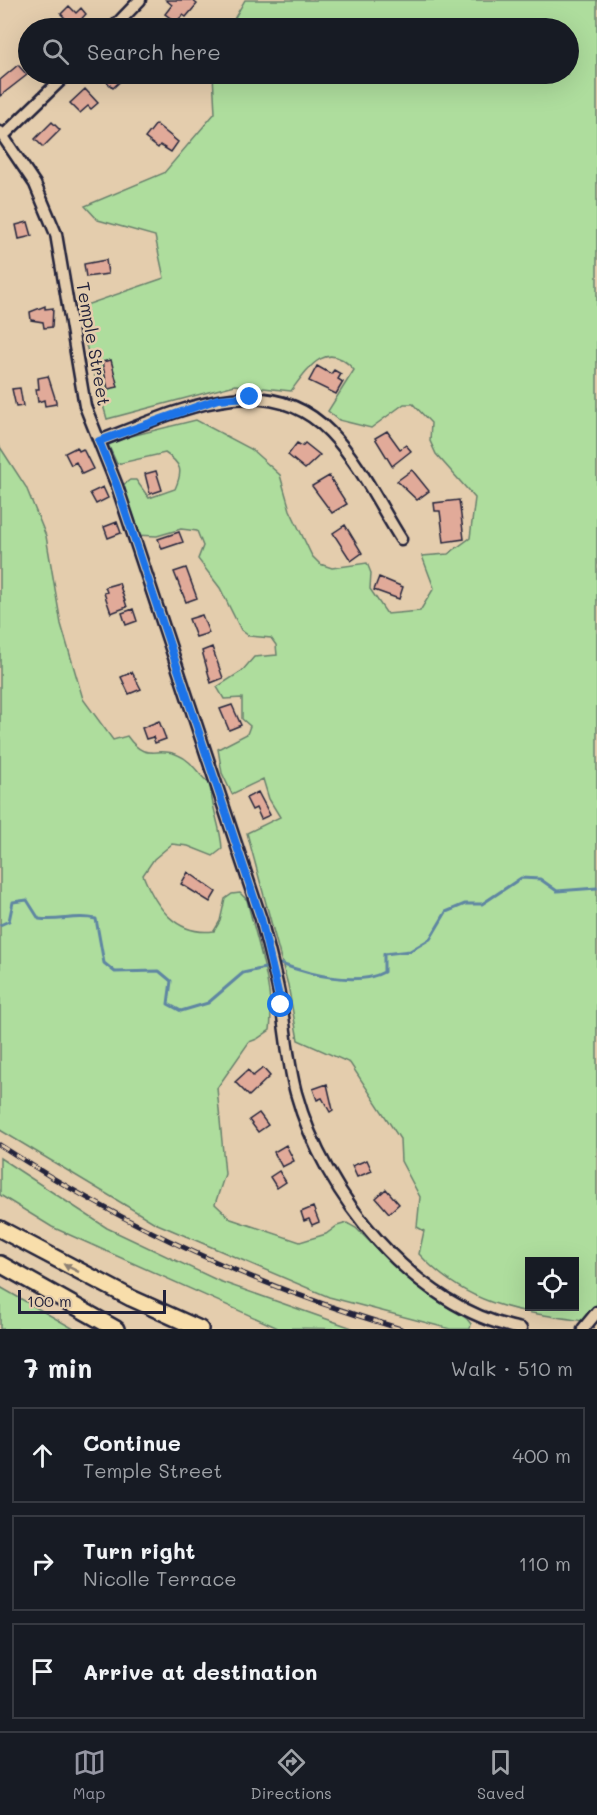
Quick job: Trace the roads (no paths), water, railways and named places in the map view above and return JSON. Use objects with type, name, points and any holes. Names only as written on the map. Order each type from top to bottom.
[{"type":"highway","points":[[0,1229],[131,1298],[200,1329]]},
{"type":"highway","points":[[0,1264],[116,1329]]},
{"type":"street","points":[[123,18],[140,0]]},
{"type":"street","points":[[2,134],[56,84]]},
{"type":"street","name":"Temple Street","points":[[2,134],[35,184],[56,234],[73,321],[81,391],[117,486],[261,919],[281,1005],[295,1091],[318,1150],[358,1217],[391,1253],[453,1303],[497,1324],[521,1329]]},
{"type":"street","points":[[99,441],[218,399],[250,397],[281,403],[308,414],[331,432],[401,539]]},
{"type":"street","points":[[583,1329],[597,1312]]},
{"type":"waterway","points":[[281,964],[305,972],[347,979],[373,976],[384,972],[384,954],[410,951],[430,939],[446,912],[465,904],[482,904],[521,878],[540,879],[557,891],[597,888]]},
{"type":"waterway","points":[[0,925],[9,921],[13,902],[27,900],[39,919],[81,917],[96,919],[104,963],[115,972],[159,971],[171,981],[168,1004],[181,1011],[208,1003],[243,973],[265,968]]},
{"type":"railway","points":[[0,1145],[96,1203],[194,1252],[295,1294],[401,1329]]}]
